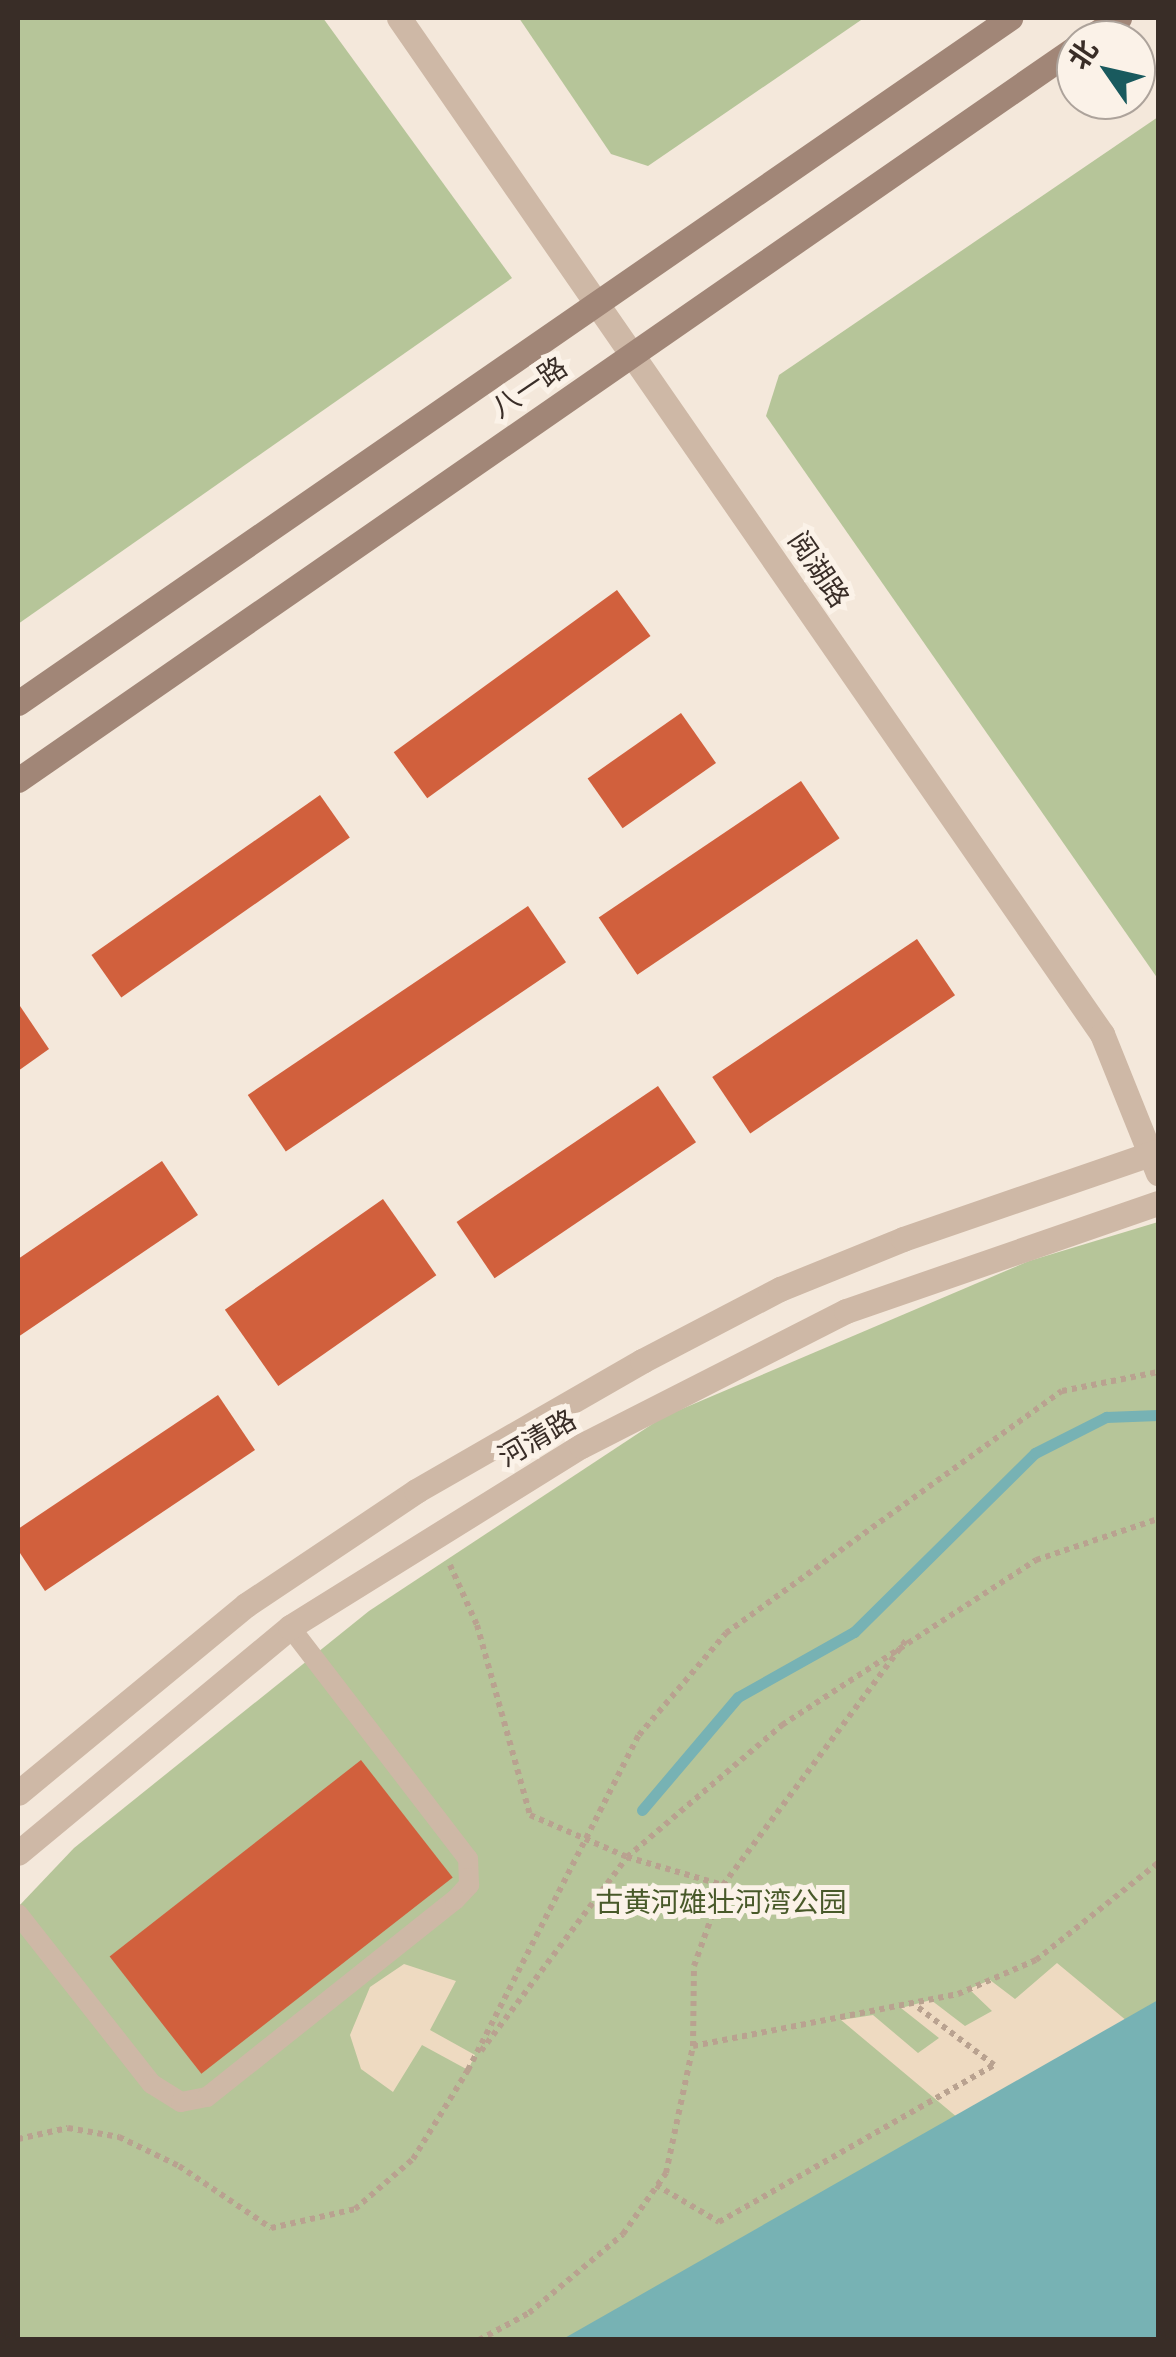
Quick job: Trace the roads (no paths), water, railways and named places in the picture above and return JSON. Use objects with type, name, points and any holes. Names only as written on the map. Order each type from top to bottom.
[{"type":"main road","name":"八一路","points":[[18,703],[1010,18]]},
{"type":"main road","name":"八一路","points":[[18,780],[1056,61]]},
{"type":"street","name":"阅湖路","points":[[399,18],[634,352],[1102,1034],[1156,1159]]},
{"type":"street","name":"河清路","points":[[18,1793],[246,1605],[416,1491],[642,1361],[780,1289],[902,1239],[1156,1159]]},
{"type":"street","name":"河清路","points":[[18,1852],[290,1627],[435,1531],[717,1372],[846,1310],[1158,1203]]},
{"type":"lane","points":[[18,1914],[152,2084],[182,2102],[206,2097],[462,1892],[472,1872],[468,1858],[290,1627]]},
{"type":"water","points":[[1158,2000],[1158,2339],[563,2339]]},
{"type":"waterway","points":[[642,1810],[738,1697],[854,1632],[1035,1453],[1106,1417],[1158,1415]]},
{"type":"park label","name":"古黄河雄壮河湾公园","points":[[721,1902]]}]
